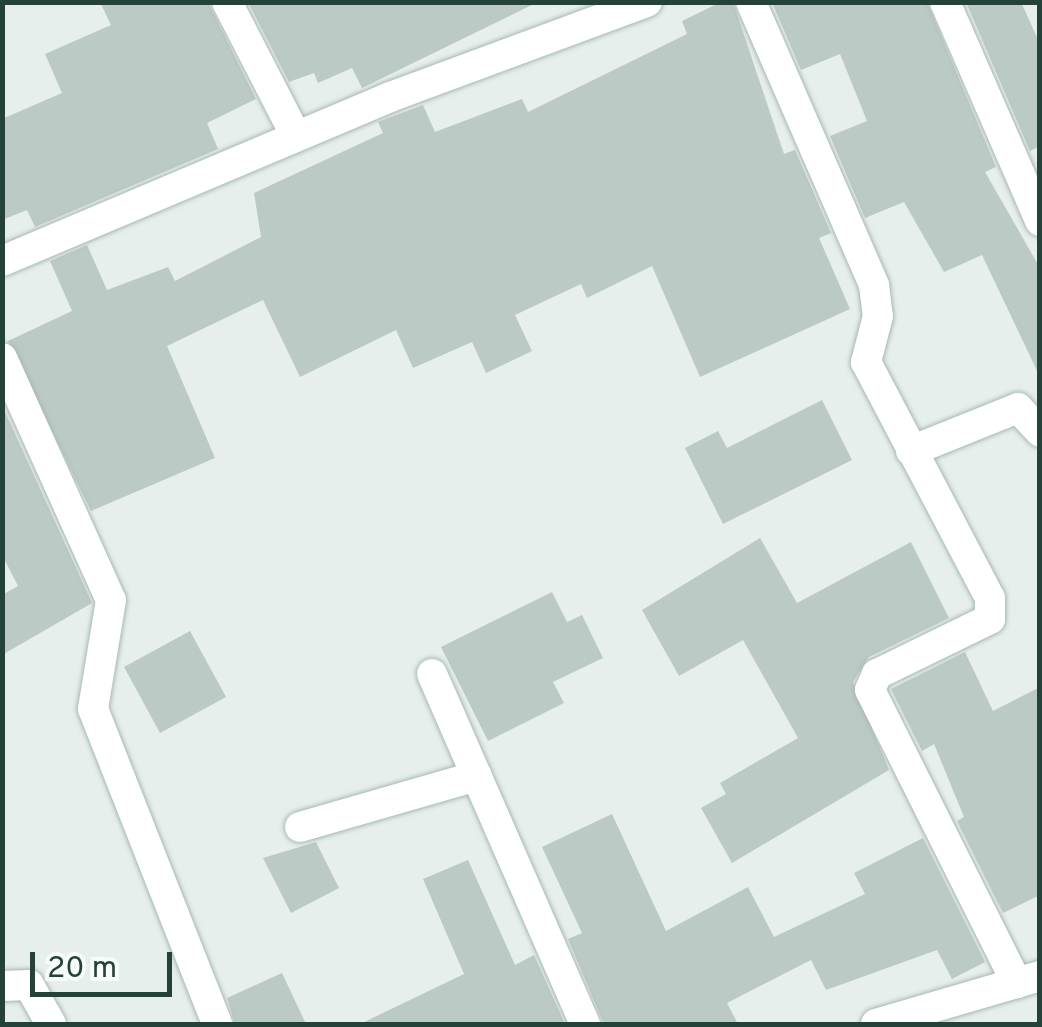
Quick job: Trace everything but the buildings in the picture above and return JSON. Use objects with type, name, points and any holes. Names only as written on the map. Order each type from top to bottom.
[{"type":"street","points":[[227,2],[296,136]]},
{"type":"street","points":[[2,261],[296,136],[646,2]]},
{"type":"street","points":[[751,2],[874,286],[878,316],[866,362],[982,580],[990,619],[878,674],[870,690],[876,717],[1034,979],[876,1024]]},
{"type":"street","points":[[945,2],[1040,221]]},
{"type":"street","points":[[2,358],[110,600],[93,710],[217,1024]]},
{"type":"street","points":[[911,451],[1018,408],[1040,432]]},
{"type":"street","points":[[432,674],[585,1024]]},
{"type":"street","points":[[300,827],[477,776]]},
{"type":"street","points":[[2,986],[29,985],[51,1024]]}]
